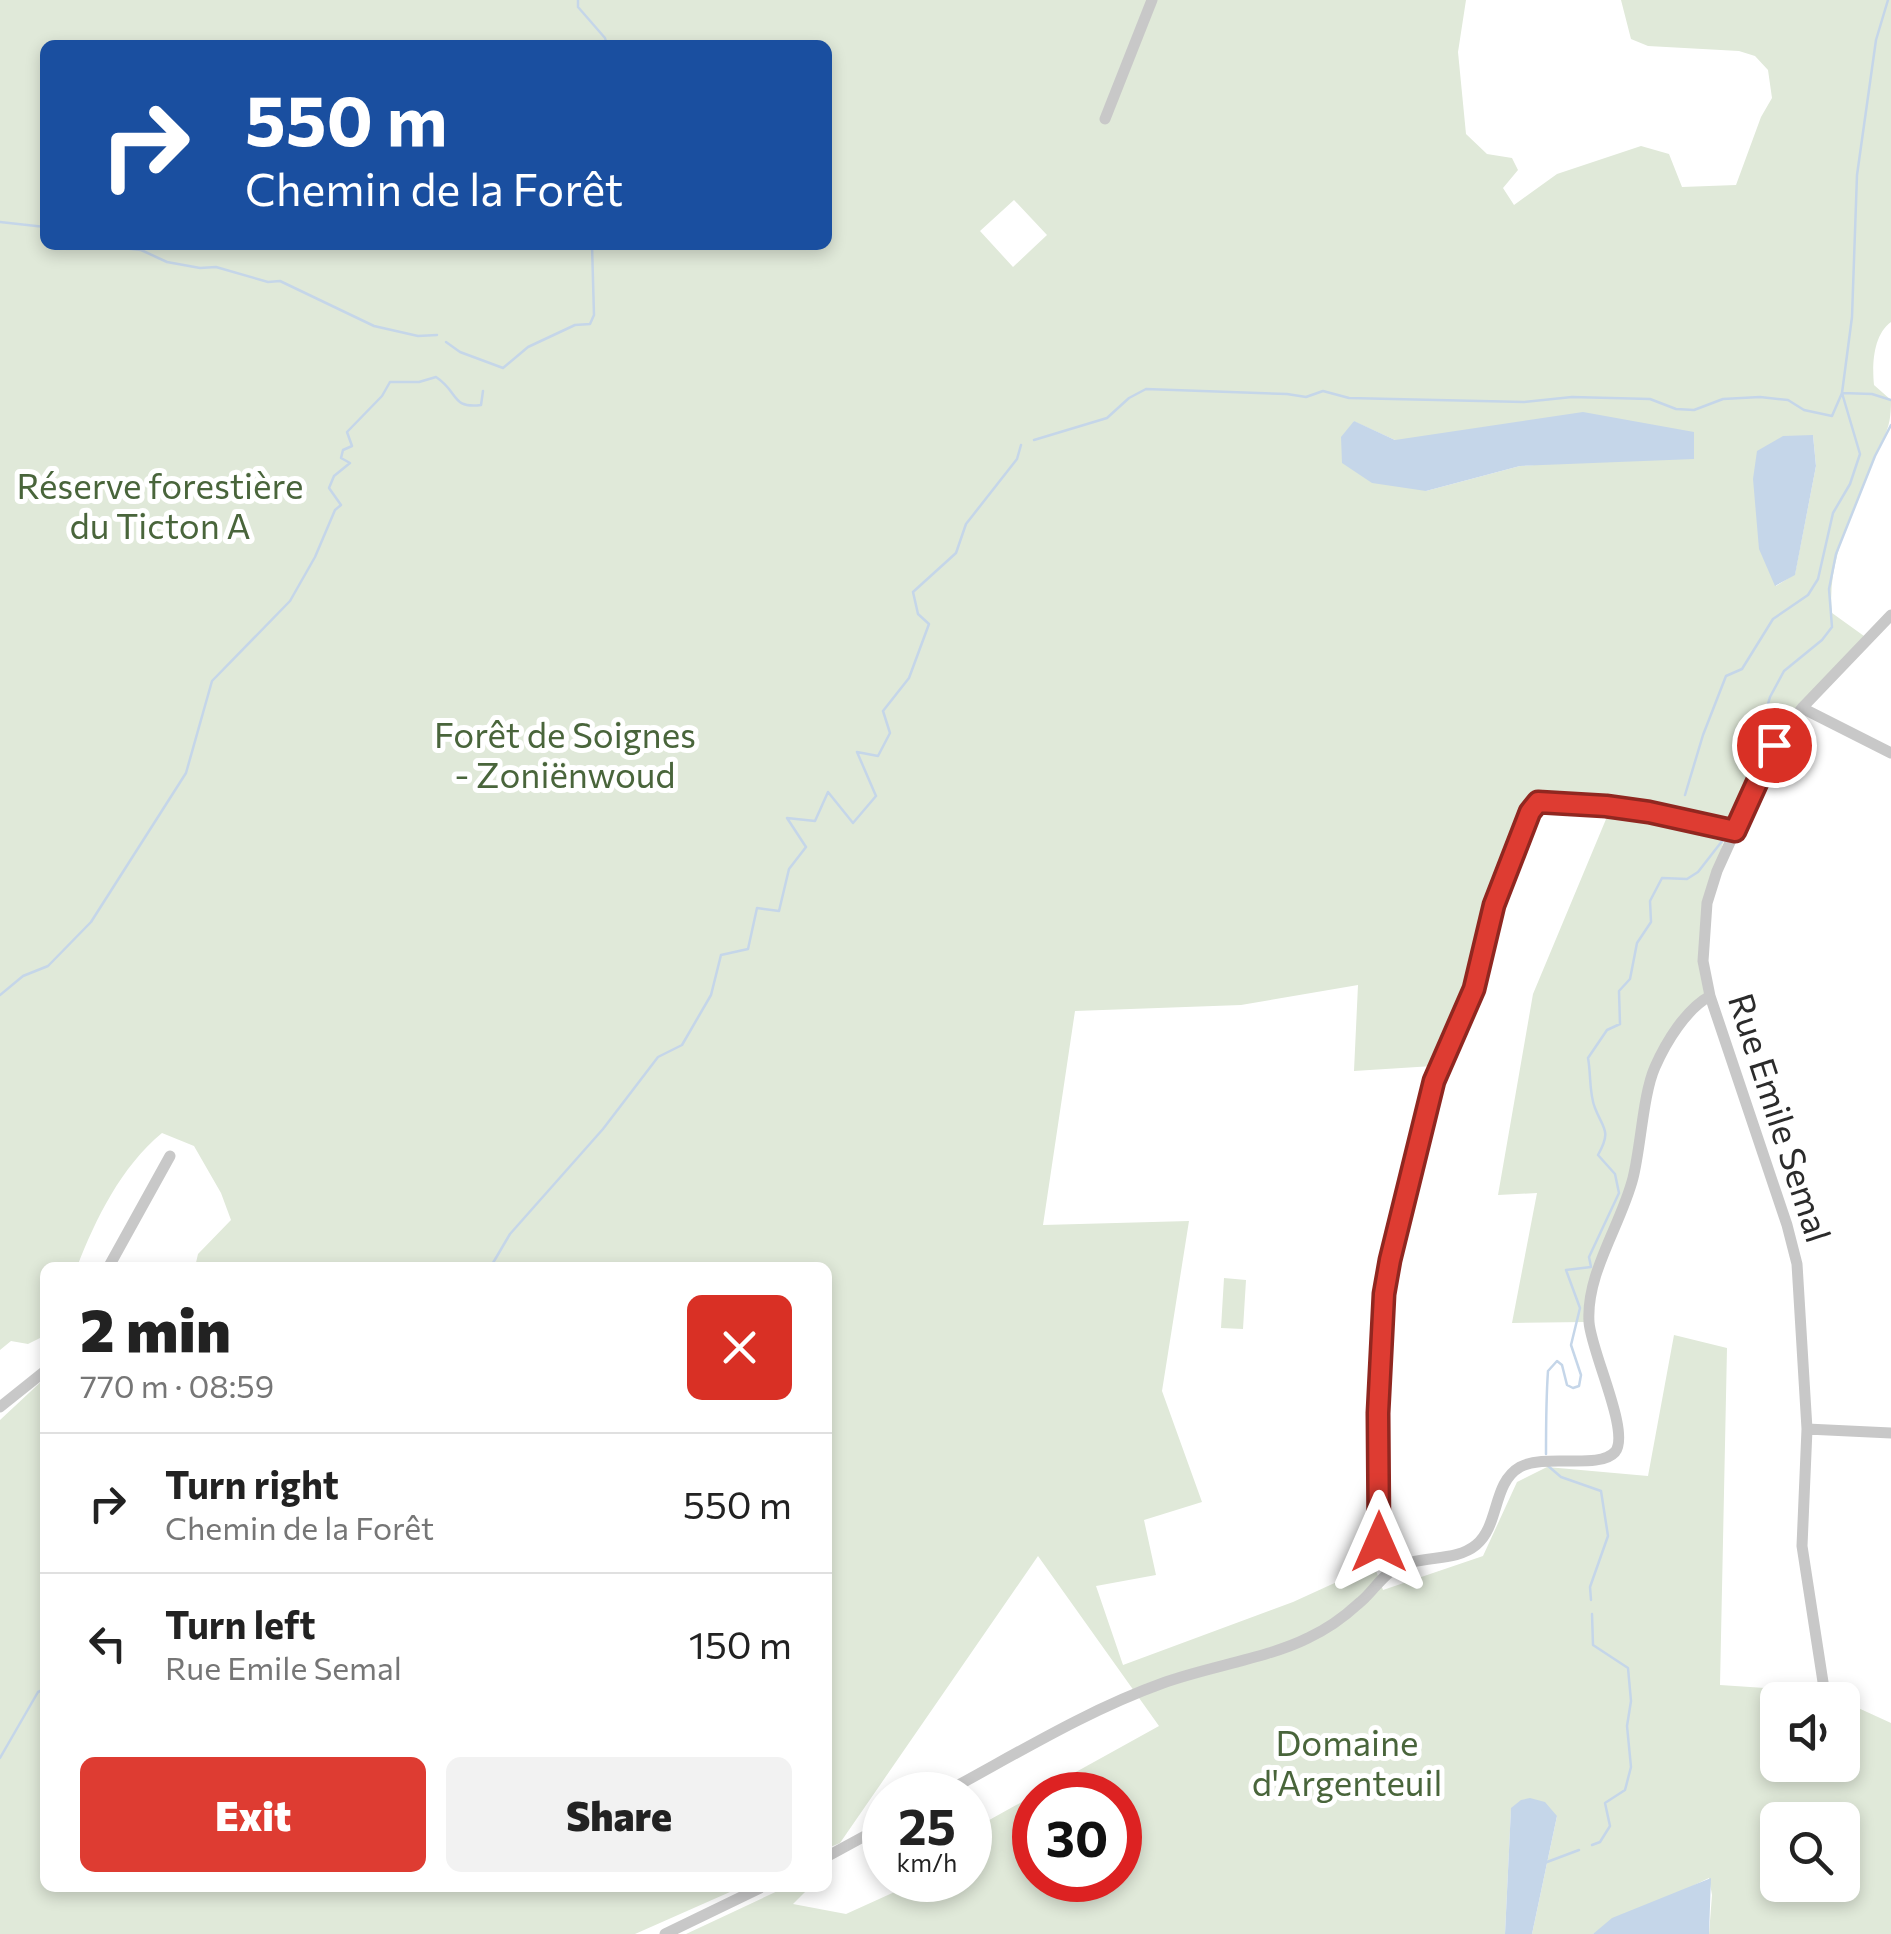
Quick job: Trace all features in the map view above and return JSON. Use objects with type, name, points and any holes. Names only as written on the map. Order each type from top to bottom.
[{"type":"street","points":[[1104,119],[1152,0]]},
{"type":"street","name":"Rue Emile Semal","points":[[1823,1682],[1802,1546],[1808,1428],[1795,1254],[1710,996],[1704,961],[1707,903],[1774,745],[1802,708],[1891,615]]},
{"type":"street","points":[[1802,708],[1891,753]]},
{"type":"street","points":[[1390,1572],[1379,1542],[1378,1514],[1382,1344],[1390,1260],[1434,1081],[1474,989],[1494,905],[1534,804],[1606,806],[1735,831]]},
{"type":"street","points":[[983,1772],[1118,1700],[1306,1639],[1357,1606],[1390,1572],[1408,1563],[1450,1555],[1476,1545],[1486,1533],[1506,1481],[1519,1468],[1554,1459],[1608,1458],[1616,1450],[1622,1435],[1594,1351],[1590,1300],[1633,1178],[1652,1074],[1692,1008],[1710,996]]},
{"type":"street","points":[[111,1262],[170,1156]]},
{"type":"street","points":[[0,1406],[40,1375]]},
{"type":"street","points":[[1808,1428],[1891,1434]]},
{"type":"street","points":[[832,1854],[862,1838]]},
{"type":"street","points":[[665,1934],[752,1892]]},
{"type":"green space","name":"Forêt de Soignes - Zoniënwoud","points":[[0,0],[1466,0],[1458,52],[1466,134],[1487,154],[1512,158],[1518,170],[1503,188],[1514,205],[1557,174],[1641,146],[1669,154],[1682,187],[1736,185],[1772,98],[1768,70],[1755,56],[1739,51],[1648,46],[1631,39],[1621,0],[1891,0],[1891,322],[1877,342],[1873,369],[1874,385],[1891,400],[1891,411],[1844,535],[1831,593],[1832,613],[1864,636],[1780,727],[1744,792],[1731,826],[1614,801],[1536,799],[1470,988],[1433,1066],[1354,1071],[1358,985],[1241,1005],[1075,1011],[1043,1225],[1189,1221],[1162,1391],[1202,1502],[1144,1520],[1156,1575],[1096,1586],[1123,1665],[1293,1602],[1374,1565],[1383,1590],[1483,1556],[1517,1482],[1547,1467],[1648,1476],[1674,1335],[1727,1348],[1720,1685],[1760,1688],[1760,1782],[1860,1782],[1860,1709],[1891,1723],[1891,1934],[1709,1934],[1709,1878],[1593,1934],[1532,1934],[1557,1816],[1511,1809],[1505,1934],[686,1934],[775,1892],[805,1892],[793,1904],[846,1914],[872,1902],[992,1902],[992,1818],[1012,1807],[1012,1902],[1142,1902],[1142,1772],[1076,1772],[1159,1726],[1038,1556],[889,1772],[862,1772],[862,1811],[840,1843],[832,1846],[832,1262],[196,1262],[198,1254],[231,1220],[221,1193],[194,1146],[162,1133],[134,1161],[111,1194],[79,1262],[40,1262],[40,1338],[28,1344],[11,1341],[0,1350]],"holes":[[[1014,200],[1047,235],[1013,267],[980,231]],[[1353,421],[1395,440],[1576,462],[1520,466],[1426,491]],[[1813,435],[1816,466],[1795,574],[1776,586]]]},
{"type":"green space","points":[[1609,812],[1726,836],[1706,898],[1701,928],[1705,993],[1660,1047],[1629,1177],[1585,1322],[1512,1323],[1537,1193],[1498,1195],[1533,994]]},
{"type":"green space","points":[[1224,1278],[1246,1280],[1243,1329],[1221,1328]]},
{"type":"green space","points":[[40,1383],[40,1892],[730,1892],[635,1934],[0,1934],[0,1420]]},
{"type":"water","points":[[1583,412],[1694,432],[1694,459],[1520,466],[1426,491],[1372,483],[1342,463],[1341,437],[1354,421],[1395,440]]},
{"type":"water","points":[[1813,435],[1816,466],[1795,575],[1775,586],[1759,549],[1753,479],[1757,451],[1783,436]]},
{"type":"water","points":[[1530,1798],[1545,1802],[1557,1816],[1532,1934],[1505,1934],[1511,1808]]},
{"type":"water","points":[[1711,1878],[1709,1934],[1593,1934],[1612,1918]]},
{"type":"waterway","points":[[578,0],[578,7],[606,40]]},
{"type":"waterway","points":[[1685,795],[1726,676],[1742,669],[1773,619],[1808,595],[1818,579],[1833,513],[1850,484],[1860,454],[1842,393],[1852,317],[1857,175],[1876,40],[1888,0]]},
{"type":"waterway","points":[[0,222],[40,226]]},
{"type":"waterway","points":[[141,250],[167,262],[216,267],[268,282],[280,281],[374,326],[418,336],[437,335]]},
{"type":"waterway","points":[[446,342],[460,352],[503,368],[528,347],[575,325],[590,324],[594,315],[592,250]]},
{"type":"waterway","points":[[0,995],[23,976],[48,966],[91,922],[186,773],[212,681],[290,601],[341,505],[329,488],[334,476],[350,463],[341,458],[343,450],[352,446],[347,432],[382,396],[390,382],[419,382],[436,377],[460,402],[471,406],[481,405],[483,391]]},
{"type":"waterway","points":[[1034,440],[1107,418],[1146,389],[1306,397],[1323,391],[1349,398],[1524,402],[1572,397],[1650,399],[1676,409],[1694,410],[1723,399],[1760,397],[1788,400],[1804,410],[1832,416],[1842,393],[1872,394],[1891,400]]},
{"type":"waterway","points":[[1736,815],[1770,697],[1784,671],[1832,627],[1829,589],[1836,554],[1891,425]]},
{"type":"waterway","points":[[494,1262],[510,1234],[603,1129],[658,1057],[682,1045],[711,995],[721,955],[748,949],[757,908],[779,911],[789,869],[806,847],[787,818],[815,821],[828,792],[853,823],[876,796],[857,752],[878,756],[890,733],[883,711],[909,678],[929,624],[918,614],[913,592],[956,553],[966,524],[1017,459],[1021,445]]},
{"type":"waterway","points":[[1546,1454],[1548,1371],[1557,1361],[1562,1365],[1567,1385],[1573,1388],[1579,1386],[1581,1375],[1571,1345],[1580,1308],[1566,1270],[1591,1267],[1589,1257],[1619,1193],[1615,1174],[1598,1155],[1605,1135],[1593,1102],[1588,1058],[1607,1030],[1620,1024],[1619,991],[1630,979],[1637,943],[1651,922],[1650,901],[1662,878],[1687,879],[1698,872],[1726,836]]},
{"type":"waterway","points":[[1547,1465],[1561,1477],[1601,1491],[1608,1536],[1590,1587],[1591,1600]]},
{"type":"waterway","points":[[1592,1614],[1593,1645],[1628,1668],[1631,1701],[1627,1726],[1631,1767],[1625,1790],[1605,1803],[1610,1826],[1600,1842],[1592,1845]]},
{"type":"waterway","points":[[0,1758],[40,1691]]},
{"type":"waterway","points":[[1547,1862],[1579,1850]]},
{"type":"route","points":[[1379,1542],[1378,1413],[1384,1294],[1390,1260],[1434,1081],[1474,989],[1494,905],[1530,812],[1538,802],[1606,806],[1735,831],[1774,745]]},
{"type":"park label","name":"Réserve forestière du Ticton A","points":[[160,507]]},
{"type":"park label","name":"Domaine d'Argenteuil","points":[[1347,1764]]}]
